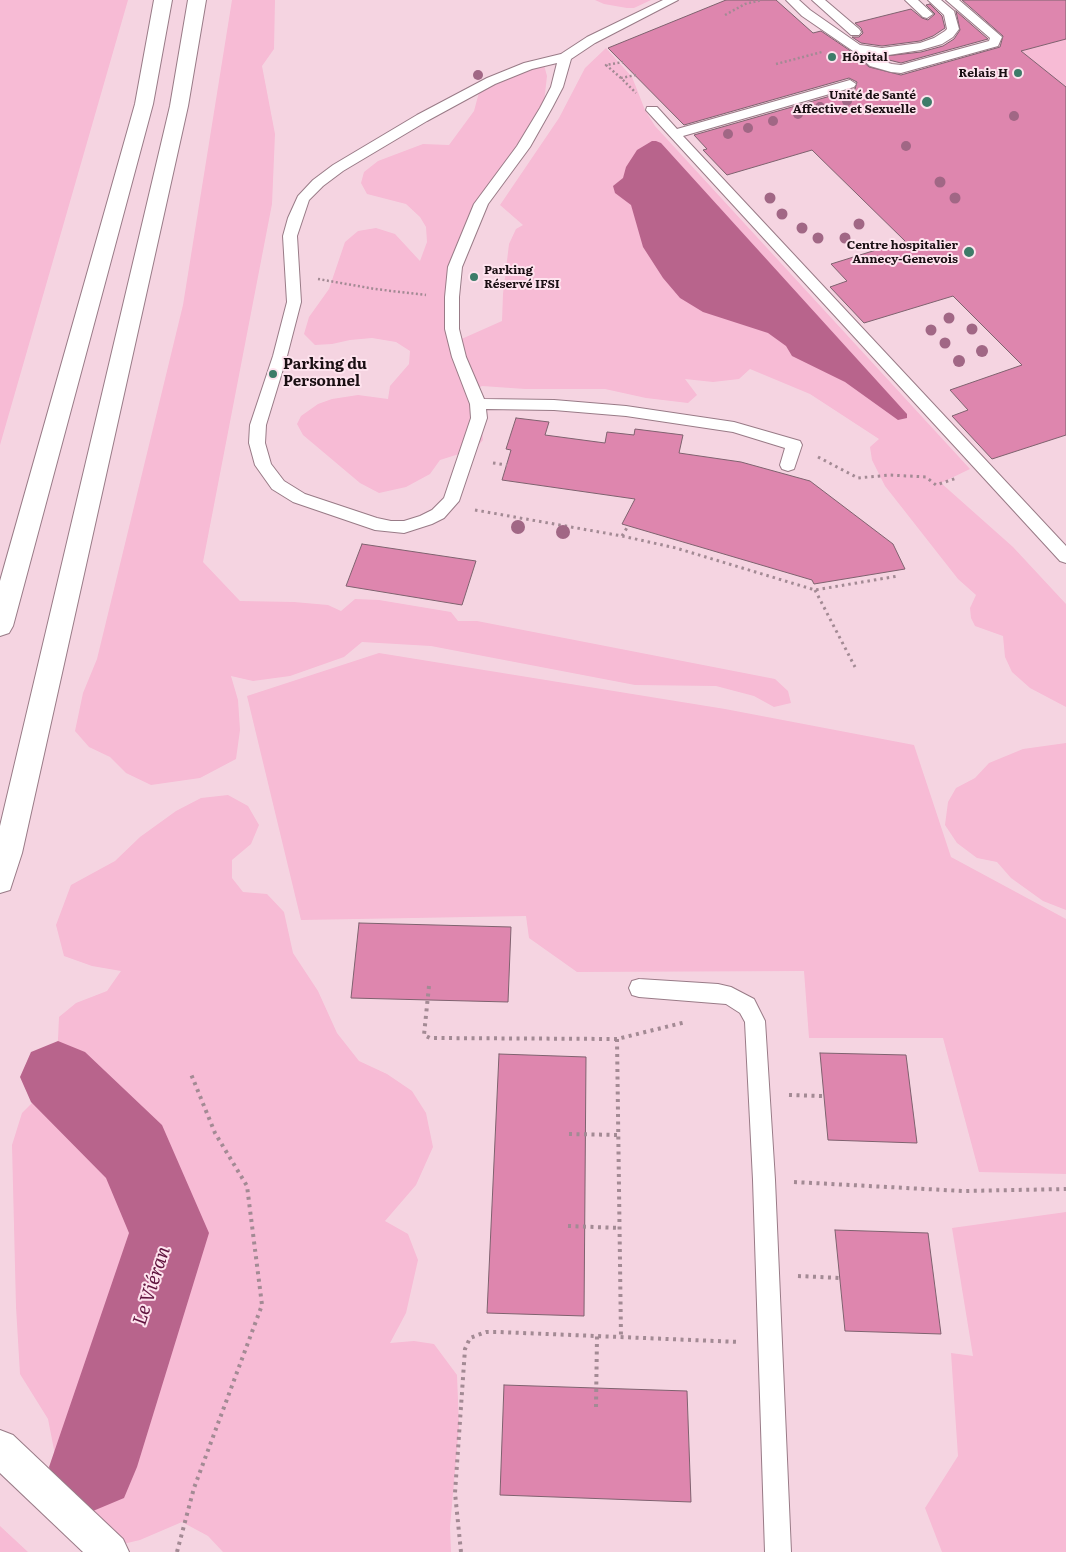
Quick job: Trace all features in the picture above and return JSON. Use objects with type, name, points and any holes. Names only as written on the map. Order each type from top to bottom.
[{"type":"main road","points":[[0,626],[144,104],[163,0]]},
{"type":"main road","points":[[0,881],[179,106],[197,0]]},
{"type":"main road","points":[[0,1448],[110,1552]]},
{"type":"lane","points":[[565,58],[557,87],[546,108],[523,147],[481,204],[455,267],[452,297],[452,328],[459,356],[478,404],[479,418],[458,485],[447,505],[438,514],[415,524],[398,527],[375,524],[299,498],[278,485],[263,465],[257,443],[258,425],[280,356],[294,302],[290,236],[294,218],[303,199],[318,183],[367,149],[491,81],[536,63],[565,58],[591,40],[672,0]]},
{"type":"lane","points":[[792,0],[806,13],[857,48],[874,63],[901,69],[994,43],[996,37],[952,0]]},
{"type":"lane","points":[[809,0],[836,24],[857,48],[882,52],[921,46],[944,37],[953,29],[950,14],[934,0]]},
{"type":"lane","points":[[818,0],[854,32]]},
{"type":"lane","points":[[911,0],[927,14]]},
{"type":"lane","points":[[674,134],[850,84]]},
{"type":"lane","points":[[652,110],[1066,557]]},
{"type":"lane","points":[[478,404],[554,405],[645,413],[734,427],[794,445],[788,465]]},
{"type":"lane","points":[[639,988],[724,995],[739,1000],[753,1013],[756,1027],[764,1180],[778,1552]]},
{"type":"path","points":[[725,15],[745,4],[762,0]]},
{"type":"path","points":[[776,64],[826,51]]},
{"type":"path","points":[[623,62],[606,65],[636,92]]},
{"type":"path","points":[[621,78],[636,75]]},
{"type":"path","points":[[293,273],[375,289],[452,297]]},
{"type":"path","points":[[794,445],[858,478],[890,475],[926,477],[936,485]]},
{"type":"path","points":[[447,505],[622,536],[676,548],[815,590],[898,576]]},
{"type":"path","points":[[622,536],[628,526]]},
{"type":"path","points":[[815,590],[855,667]]},
{"type":"path","points":[[429,986],[424,1035],[430,1038],[617,1039],[692,1020]]},
{"type":"path","points":[[617,1039],[621,1337]]},
{"type":"path","points":[[177,1552],[194,1488],[262,1304],[247,1186],[215,1133],[191,1074]]},
{"type":"path","points":[[569,1134],[619,1135]]},
{"type":"path","points":[[764,1180],[963,1191],[1066,1189]]},
{"type":"path","points":[[568,1226],[620,1228]]},
{"type":"path","points":[[768,1276],[840,1278]]},
{"type":"path","points":[[461,1552],[455,1493],[466,1343],[470,1338],[486,1332],[770,1344]]},
{"type":"path","points":[[596,1407],[598,1336]]},
{"type":"shaded area","points":[[0,0],[128,0],[0,445]]},
{"type":"shaded area","points":[[232,0],[275,0],[274,49],[262,66],[275,134],[272,204],[203,562],[240,601],[328,605],[341,611],[355,599],[379,600],[451,612],[458,621],[477,621],[775,679],[788,691],[791,703],[774,707],[754,696],[716,686],[635,685],[431,646],[362,642],[344,657],[290,676],[253,681],[231,676],[238,700],[240,730],[236,759],[200,778],[151,785],[126,773],[110,757],[89,747],[75,731],[83,693],[97,659],[183,305]]},
{"type":"shaded area","points":[[595,0],[651,0],[634,8],[627,8],[604,4]]},
{"type":"shaded area","points":[[1066,39],[1066,87],[1021,51]]},
{"type":"shaded area","points":[[606,48],[632,77],[645,110],[655,126],[970,469],[941,483],[1013,547],[1066,604],[1066,707],[1030,688],[1012,672],[1005,657],[1003,636],[975,626],[971,618],[970,608],[976,595],[958,579],[885,486],[872,460],[870,447],[879,439],[810,394],[750,369],[739,379],[713,382],[685,379],[697,395],[688,403],[646,398],[605,389],[525,389],[482,386],[469,393],[481,419],[483,440],[475,449],[440,460],[430,474],[406,487],[379,493],[360,483],[303,435],[297,424],[301,416],[318,404],[332,399],[358,395],[388,399],[390,386],[409,364],[410,351],[396,342],[372,338],[315,345],[304,334],[309,317],[329,289],[345,242],[358,231],[376,228],[395,234],[420,261],[427,242],[426,227],[420,217],[406,204],[367,194],[361,183],[364,172],[378,161],[423,144],[449,145],[474,111],[481,85],[544,65],[547,76],[541,129],[494,187],[449,279],[457,341],[502,321],[509,244],[516,229],[523,225],[500,205],[559,118],[585,68]]},
{"type":"shaded area","points":[[652,141],[661,143],[907,414],[907,418],[898,420],[845,382],[792,356],[786,346],[768,333],[703,312],[680,298],[663,278],[643,247],[631,205],[615,193],[613,186],[623,178],[626,167],[637,150]]},
{"type":"shaded area","points":[[379,653],[725,709],[914,745],[951,857],[1066,919],[1066,1174],[979,1172],[943,1038],[809,1038],[804,971],[577,972],[529,938],[526,916],[301,920],[247,696]]},
{"type":"shaded area","points":[[1066,743],[1066,910],[1043,901],[1011,878],[997,862],[977,858],[957,843],[945,825],[948,802],[956,788],[975,778],[989,763],[1023,749]]},
{"type":"shaded area","points":[[228,795],[248,806],[259,825],[251,844],[232,860],[232,878],[243,892],[267,894],[284,912],[293,953],[318,991],[337,1033],[359,1061],[387,1074],[412,1091],[426,1113],[433,1147],[416,1185],[385,1221],[408,1234],[418,1260],[406,1313],[390,1343],[414,1341],[434,1344],[457,1375],[459,1426],[450,1527],[451,1552],[223,1552],[208,1536],[182,1522],[140,1540],[110,1547],[68,1500],[56,1460],[48,1419],[20,1374],[16,1307],[12,1145],[22,1113],[45,1090],[57,1062],[59,1017],[76,1003],[107,991],[121,971],[92,966],[64,956],[56,925],[71,885],[115,861],[140,837],[176,811],[201,798]]},
{"type":"shaded area","points":[[1066,1212],[1066,1552],[942,1552],[925,1508],[958,1456],[951,1353],[973,1356],[952,1228]]},
{"type":"shaded area","points":[[0,1526],[28,1552],[0,1552]]},
{"type":"building","name":"Centre hospitalier Annecy-Genevois","points":[[726,0],[776,0],[813,33],[821,31],[852,52],[869,67],[901,75],[1000,47],[1003,36],[962,0],[1066,0],[1066,39],[1021,51],[1066,87],[1066,435],[992,459],[952,416],[968,410],[950,390],[1022,365],[953,296],[864,323],[830,287],[847,281],[831,264],[905,241],[812,150],[727,175],[703,150],[707,149],[694,135],[855,89],[857,82],[849,78],[684,125],[608,48]]},
{"type":"building","points":[[930,4],[942,16],[945,28],[933,36],[920,41],[882,46],[861,43],[852,37],[859,37],[863,33],[861,28],[855,23],[911,9],[922,18],[928,20],[935,14],[926,5]]},
{"type":"building","points":[[956,11],[988,39],[901,63],[877,57],[921,52],[943,46],[954,39],[960,30]]},
{"type":"building","points":[[516,418],[549,422],[545,435],[605,443],[607,432],[634,435],[635,429],[683,435],[679,453],[741,462],[810,481],[893,544],[905,569],[814,584],[812,580],[622,524],[635,499],[502,480],[511,450],[506,449]]},
{"type":"building","points":[[362,544],[476,561],[462,605],[346,586]]},
{"type":"building","points":[[359,923],[511,927],[508,1002],[351,998]]},
{"type":"building","points":[[820,1053],[906,1055],[917,1143],[828,1140]]},
{"type":"building","points":[[499,1054],[586,1057],[584,1316],[487,1313]]},
{"type":"building","points":[[835,1230],[928,1233],[941,1334],[845,1331]]},
{"type":"building","points":[[504,1385],[687,1391],[691,1502],[500,1495]]},
{"type":"waterway","name":"Le Viéran","points":[[58,1077],[134,1152],[169,1233],[93,1467]]},
{"type":"place","name":"Hôpital","points":[[832,57]]},
{"type":"place","name":"Relais H","points":[[1018,73]]},
{"type":"place","name":"Unité de Santé Affective et Sexuelle","points":[[927,102]]},
{"type":"place","name":"Centre hospitalier Annecy-Genevois","points":[[969,252]]},
{"type":"place","name":"Parking Réservé IFSI","points":[[474,277]]},
{"type":"place","name":"Parking du Personnel","points":[[273,374]]}]
